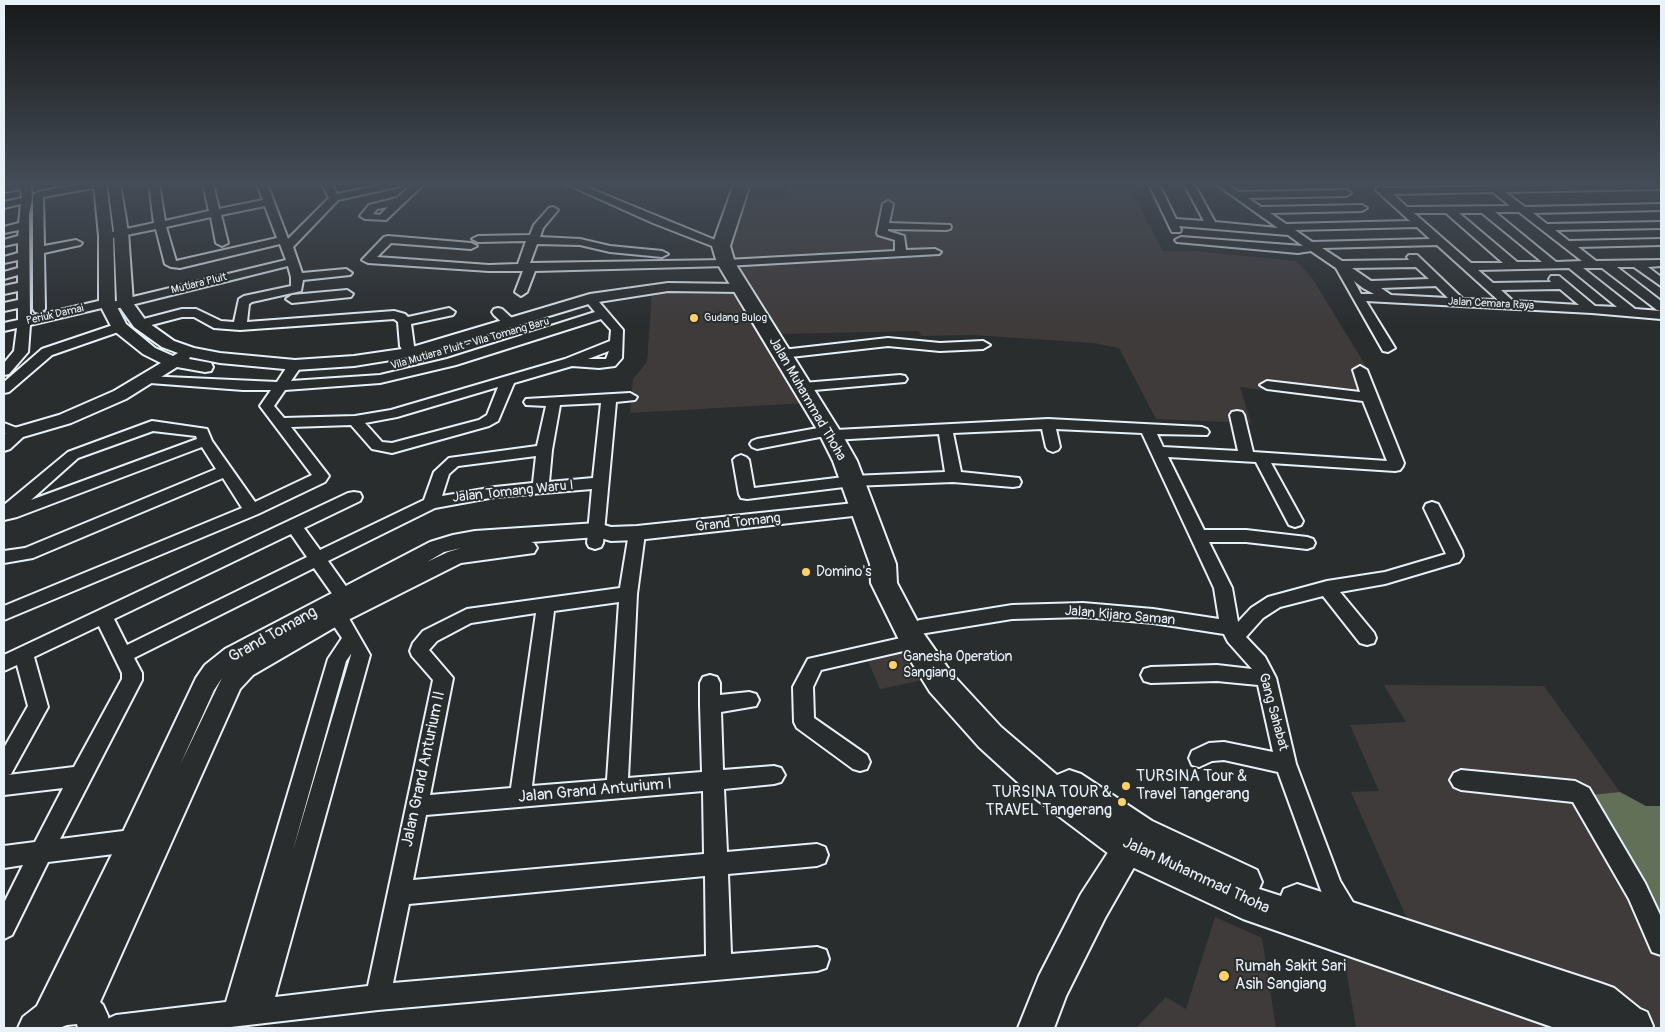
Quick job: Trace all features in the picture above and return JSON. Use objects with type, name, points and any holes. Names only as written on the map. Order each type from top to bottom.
[{"type":"main road","points":[[723,255],[729,232]]},
{"type":"main road","name":"Jalan Muhammad Thoha","points":[[723,255],[740,288],[831,433],[845,461],[883,564],[884,583],[917,634],[941,684],[990,737],[1053,783],[1129,848],[1600,1024],[1633,1026]]},
{"type":"main road","name":"Jalan Muhammad Thoha","points":[[1053,783],[1257,897],[1351,920],[1600,1002],[1633,1026]]},
{"type":"main road","points":[[1036,1028],[1051,988],[1093,906],[1129,848]]},
{"type":"street","points":[[4,370],[22,352],[25,232]]},
{"type":"street","points":[[38,232],[39,309]]},
{"type":"street","name":"Vila Mutiara Pluit - Vila Tomang Baru","points":[[105,232],[107,305],[119,327],[149,351],[174,362],[228,372],[288,375],[381,373],[412,357],[511,324],[596,306]]},
{"type":"street","points":[[106,236],[121,232]]},
{"type":"street","points":[[122,232],[125,302]]},
{"type":"street","name":"Mutiara Pluit","points":[[162,232],[171,264],[180,265],[285,243]]},
{"type":"street","points":[[219,232],[222,243]]},
{"type":"street","points":[[281,232],[291,262],[295,288],[282,324]]},
{"type":"street","points":[[285,243],[297,232]]},
{"type":"street","points":[[521,292],[532,239],[535,232]]},
{"type":"street","points":[[679,232],[723,255]]},
{"type":"street","points":[[882,232],[882,234],[900,238],[901,254]]},
{"type":"street","points":[[1177,232],[1186,250]]},
{"type":"street","points":[[1292,232],[1388,298]]},
{"type":"street","points":[[1429,232],[1510,305]]},
{"type":"street","points":[[1475,232],[1514,266]]},
{"type":"street","points":[[1513,232],[1553,265]]},
{"type":"street","points":[[1551,232],[1661,308]]},
{"type":"street","points":[[4,243],[25,238]]},
{"type":"street","points":[[662,254],[610,249],[580,242],[532,239],[475,242],[388,239],[368,260],[457,267],[527,267],[723,255],[901,254],[935,252]]},
{"type":"street","points":[[1181,240],[1298,250],[1312,246],[1440,242]]},
{"type":"street","points":[[1568,244],[1661,242]]},
{"type":"street","points":[[38,251],[76,243]]},
{"type":"street","points":[[1398,243],[1460,302]]},
{"type":"street","points":[[4,260],[24,255]]},
{"type":"street","name":"Mutiara Pluit","points":[[107,305],[291,262]]},
{"type":"street","points":[[1340,265],[1419,263]]},
{"type":"street","points":[[1468,267],[1661,263]]},
{"type":"street","points":[[1637,264],[1661,282]]},
{"type":"street","points":[[1340,265],[1356,297],[1388,348]]},
{"type":"street","points":[[1572,265],[1632,313]]},
{"type":"street","points":[[1538,266],[1592,309]]},
{"type":"street","points":[[4,275],[24,270]]},
{"type":"street","points":[[240,326],[243,302],[248,299],[346,273]]},
{"type":"street","points":[[1367,284],[1439,282]]},
{"type":"street","points":[[1490,287],[1562,285]]},
{"type":"street","points":[[4,290],[23,286]]},
{"type":"street","name":"Vila Mutiara Pluit - Vila Tomang Baru","points":[[125,302],[140,324],[168,344],[190,352],[288,375],[354,361],[412,357],[495,343],[596,306],[615,296],[668,287],[740,288]]},
{"type":"street","points":[[295,288],[347,294]]},
{"type":"street","name":"Jalan Cemara Raya","points":[[1356,297],[1592,309],[1661,315]]},
{"type":"street","points":[[4,307],[23,303]]},
{"type":"street","name":"Periuk Damai","points":[[4,327],[107,305]]},
{"type":"street","points":[[281,423],[355,420],[392,414],[570,362],[616,343],[617,330],[596,306]]},
{"type":"street","points":[[404,322],[448,312]]},
{"type":"street","points":[[498,312],[511,324]]},
{"type":"street","points":[[140,324],[182,313],[196,313],[218,325],[240,326],[394,316],[401,317],[404,322],[412,357]]},
{"type":"street","points":[[4,389],[47,352],[119,327]]},
{"type":"street","points":[[782,354],[888,342],[940,347],[983,345]]},
{"type":"street","points":[[381,373],[451,362],[495,343]]},
{"type":"street","points":[[8,435],[65,419],[120,395],[150,379],[190,352]]},
{"type":"street","points":[[1156,451],[1395,466],[1396,463],[1360,370]]},
{"type":"street","points":[[150,379],[243,386],[288,375]]},
{"type":"street","points":[[4,613],[252,510],[321,476],[267,406],[288,375]]},
{"type":"street","points":[[803,387],[900,379]]},
{"type":"street","points":[[355,420],[377,446],[392,448],[484,423],[492,418],[508,380]]},
{"type":"street","points":[[1268,385],[1369,397]]},
{"type":"street","points":[[531,402],[630,397]]},
{"type":"street","points":[[601,536],[601,483],[609,398]]},
{"type":"street","points":[[540,489],[544,450],[554,401]]},
{"type":"street","points":[[1237,415],[1253,456],[1295,521]]},
{"type":"street","points":[[757,444],[831,433],[945,430],[1048,424],[1202,432]]},
{"type":"street","points":[[1048,424],[1053,447]]},
{"type":"street","points":[[4,515],[73,455],[146,428],[158,426],[202,432],[205,441],[252,510]]},
{"type":"street","points":[[1147,429],[1223,588],[1233,633],[1274,602],[1328,588],[1385,578],[1453,558],[1455,556],[1454,551],[1432,508]]},
{"type":"street","points":[[945,430],[953,466],[953,477]]},
{"type":"street","points":[[4,515],[205,441]]},
{"type":"street","points":[[431,503],[442,472],[454,462],[544,450]]},
{"type":"street","points":[[740,460],[747,494],[852,481],[953,477],[1013,482]]},
{"type":"street","points":[[4,557],[27,554],[226,471]]},
{"type":"street","name":"Jalan Tomang Waru I","points":[[123,655],[431,503],[495,492],[601,483]]},
{"type":"street","points":[[4,663],[354,497]]},
{"type":"street","name":"Grand Tomang","points":[[41,1022],[134,841],[204,685],[214,672],[233,656],[455,556],[601,536],[864,509]]},
{"type":"street","points":[[246,1012],[308,837],[356,647],[341,620],[343,606],[318,558],[294,526]]},
{"type":"street","points":[[617,789],[628,594],[637,533]]},
{"type":"street","points":[[1199,536],[1246,536],[1307,543]]},
{"type":"street","points":[[1328,588],[1368,638]]},
{"type":"street","name":"Jalan Grand Anturium II","points":[[378,997],[443,678],[419,651],[420,648],[430,636],[467,616],[628,594]]},
{"type":"street","points":[[520,797],[546,604]]},
{"type":"street","name":"Grand Tomang","points":[[88,1018],[161,837],[231,684],[245,668],[343,606]]},
{"type":"street","name":"Jalan Kijaro Saman","points":[[860,762],[804,722],[803,687],[815,664],[917,634],[1012,612],[1083,610],[1153,616],[1233,633]]},
{"type":"street","points":[[4,927],[80,776],[132,680],[132,673],[103,616]]},
{"type":"street","name":"Gang Sahabat","points":[[1233,633],[1258,662],[1266,678],[1286,764],[1331,888],[1351,920]]},
{"type":"street","points":[[246,1012],[286,840],[337,659],[356,647]]},
{"type":"street","points":[[4,766],[38,707],[24,654]]},
{"type":"street","points":[[1151,675],[1217,672],[1266,678]]},
{"type":"street","points":[[719,967],[710,694],[749,700]]},
{"type":"street","points":[[1199,758],[1209,752],[1224,752],[1286,764]]},
{"type":"street","name":"Jalan Grand Anturium I","points":[[416,806],[774,775]]},
{"type":"street","points":[[4,785],[80,776]]},
{"type":"street","points":[[1461,780],[1575,792],[1581,795],[1637,891],[1661,943]]},
{"type":"street","points":[[4,857],[161,837]]},
{"type":"street","points":[[286,840],[308,837]]},
{"type":"street","points":[[398,893],[817,855]]},
{"type":"street","points":[[116,1028],[378,997],[817,959]]},
{"type":"street","points":[[41,1022],[66,1009],[88,1018]]},
{"type":"shaded area","points":[[729,232],[1153,232],[1163,251],[1192,251],[1296,261],[1312,278],[1370,373],[1385,406],[1240,387],[1251,423],[1156,419],[1119,348],[1094,343],[972,335],[921,336],[919,331],[778,334],[823,402],[630,413],[633,379],[647,362],[652,293],[752,293],[731,252]]},
{"type":"shaded area","points":[[907,646],[928,679],[880,689],[865,654]]},
{"type":"shaded area","points":[[1384,685],[1544,686],[1620,792],[1590,795],[1661,914],[1661,1028],[1356,1028],[1337,915],[1416,939],[1351,792],[1379,791],[1350,725],[1406,722]]},
{"type":"shaded area","points":[[1215,917],[1262,938],[1276,1028],[1136,1028],[1166,997],[1186,1009]]},
{"type":"green space","points":[[1620,792],[1646,806],[1661,806],[1661,914],[1590,795]]},
{"type":"place","name":"Gudang Bulog","points":[[694,318]]},
{"type":"place","name":"Domino's","points":[[806,572]]},
{"type":"place","name":"Ganesha Operation Sangiang","points":[[893,665]]},
{"type":"place","name":"TURSINA Tour & Travel Tangerang","points":[[1126,786]]},
{"type":"place","name":"TURSINA TOUR & TRAVEL Tangerang","points":[[1122,802]]},
{"type":"place","name":"Rumah Sakit Sari Asih Sangiang","points":[[1224,976]]}]
